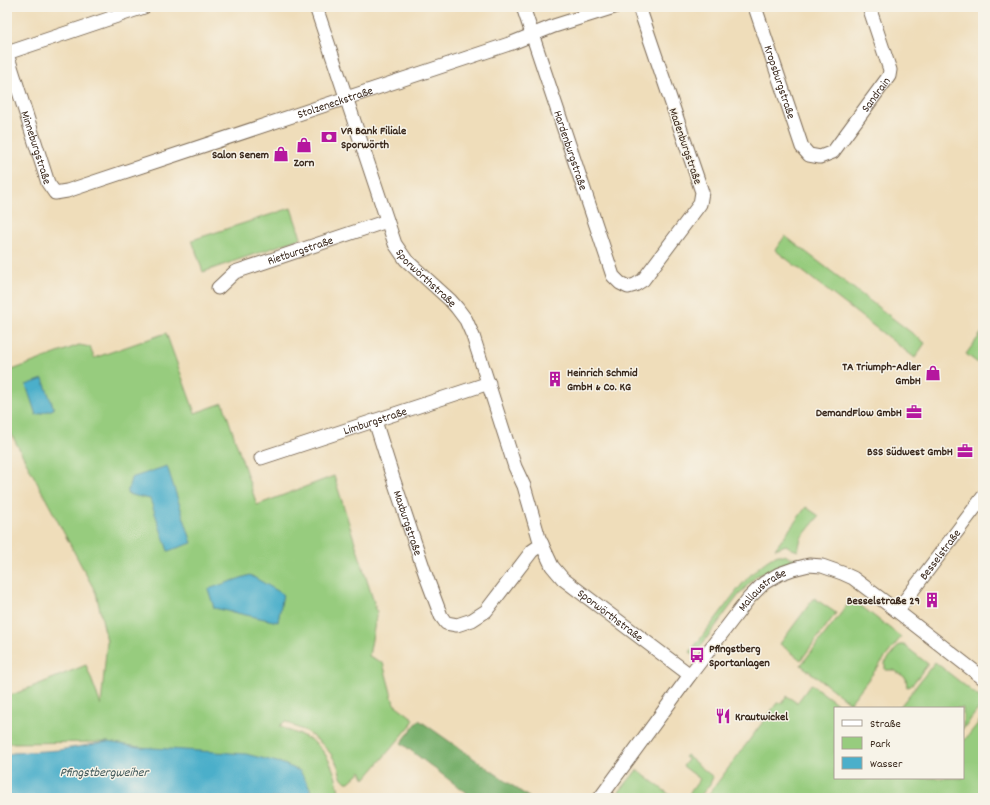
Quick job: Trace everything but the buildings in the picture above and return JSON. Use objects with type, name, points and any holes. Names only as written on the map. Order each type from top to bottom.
[{"type":"street","name":"Sporwörthstraße","points":[[316,7],[395,244],[406,260],[450,300],[466,320],[473,336],[515,467],[524,486],[542,544],[552,566],[563,579],[690,675]]},
{"type":"street","name":"Hardenburgstraße","points":[[523,7],[613,276],[620,283],[628,287]]},
{"type":"street","name":"Stolzeneckstraße","points":[[55,193],[68,191],[512,43],[554,26],[614,7]]},
{"type":"street","name":"Madenburgstraße","points":[[628,287],[643,280],[700,204],[702,192],[639,7]]},
{"type":"street","name":"Kropsburgstraße","points":[[755,7],[802,147],[809,155]]},
{"type":"street","name":"Sandrain","points":[[809,155],[820,157],[833,152],[889,76],[890,70],[869,7]]},
{"type":"street","points":[[7,54],[136,8]]},
{"type":"street","name":"Minneburgstraße","points":[[7,54],[48,183],[55,193]]},
{"type":"street","name":"Rietburgstraße","points":[[218,288],[235,272],[387,221]]},
{"type":"street","name":"Limburgstraße","points":[[261,458],[488,383]]},
{"type":"street","name":"Maxburgstraße","points":[[375,421],[392,478],[426,576],[441,616],[446,623],[457,625],[472,620],[486,611],[532,551],[542,544]]},
{"type":"street","name":"Besselstraße","points":[[897,611],[983,498]]},
{"type":"street","name":"Mallaustraße","points":[[600,798],[690,675],[749,598],[758,588],[771,578],[792,569],[809,565],[817,565],[842,573],[862,585],[897,611],[983,678]]},
{"type":"green space","points":[[291,208],[301,238],[203,272],[192,240]]},
{"type":"green space","points":[[785,236],[925,343],[915,358],[775,250]]},
{"type":"green space","points":[[983,331],[983,367],[966,354]]},
{"type":"green space","points":[[166,333],[195,413],[223,403],[257,505],[334,476],[377,612],[369,656],[383,663],[394,704],[414,719],[411,725],[365,779],[361,771],[349,782],[346,782],[341,777],[338,766],[331,754],[322,744],[307,732],[285,721],[280,726],[304,736],[318,745],[332,766],[340,798],[311,798],[310,788],[138,747],[107,742],[7,743],[7,697],[86,665],[101,705],[107,641],[96,593],[7,426],[7,372],[79,345],[90,347],[94,358]]},
{"type":"green space","points":[[806,507],[819,516],[801,538],[798,551],[786,545],[775,549]]},
{"type":"green space","points":[[778,555],[785,555],[790,558],[799,557],[800,560],[780,565],[769,573],[756,576],[738,596],[694,655],[690,652],[746,580],[762,565]]},
{"type":"green space","points":[[814,598],[836,613],[801,660],[780,644]]},
{"type":"green space","points":[[852,599],[901,637],[850,703],[801,665]]},
{"type":"green space","points":[[899,645],[904,645],[928,664],[911,686],[907,687],[906,678],[894,670],[885,670],[885,663]]},
{"type":"green space","points":[[935,662],[983,700],[983,703],[964,728],[964,707],[900,707]]},
{"type":"green space","points":[[811,684],[842,707],[834,707],[834,779],[964,779],[964,741],[983,717],[983,798],[706,798],[777,703],[783,702],[787,696],[797,703]]},
{"type":"green space","points":[[419,720],[530,798],[473,798],[401,743]]},
{"type":"green space","points":[[686,755],[713,777],[710,784],[699,798],[686,798],[700,779],[683,766],[688,760],[684,757]]},
{"type":"green space","points":[[637,770],[674,798],[614,798]]},
{"type":"water","points":[[43,379],[54,409],[36,415],[26,385]]},
{"type":"water","points":[[167,466],[192,543],[168,551],[150,499],[127,494],[131,478]]},
{"type":"water","points":[[250,575],[283,594],[278,622],[214,608],[208,589]]},
{"type":"water","name":"Pfingstbergweiher","points":[[107,742],[138,747],[246,754],[281,763],[300,771],[310,788],[311,798],[7,798],[7,755],[13,753],[59,750]]},
{"type":"place","name":"VR Bank Filiale Sporwörth","points":[[329,137]]},
{"type":"place","name":"Zorn","points":[[304,145]]},
{"type":"place","name":"Salon Senem","points":[[281,154]]},
{"type":"place","name":"TA Triumph-Adler GmbH","points":[[933,373]]},
{"type":"place","name":"Heinrich Schmid GmbH & Co. KG","points":[[555,379]]},
{"type":"place","name":"DemandFlow GmbH","points":[[914,412]]},
{"type":"place","name":"BSS Südwest GmbH","points":[[965,451]]},
{"type":"place","name":"Besselstraße 29","points":[[932,600]]},
{"type":"place","name":"Pfingstberg Sportanlagen","points":[[697,655]]},
{"type":"place","name":"Krautwickel","points":[[723,716]]}]
